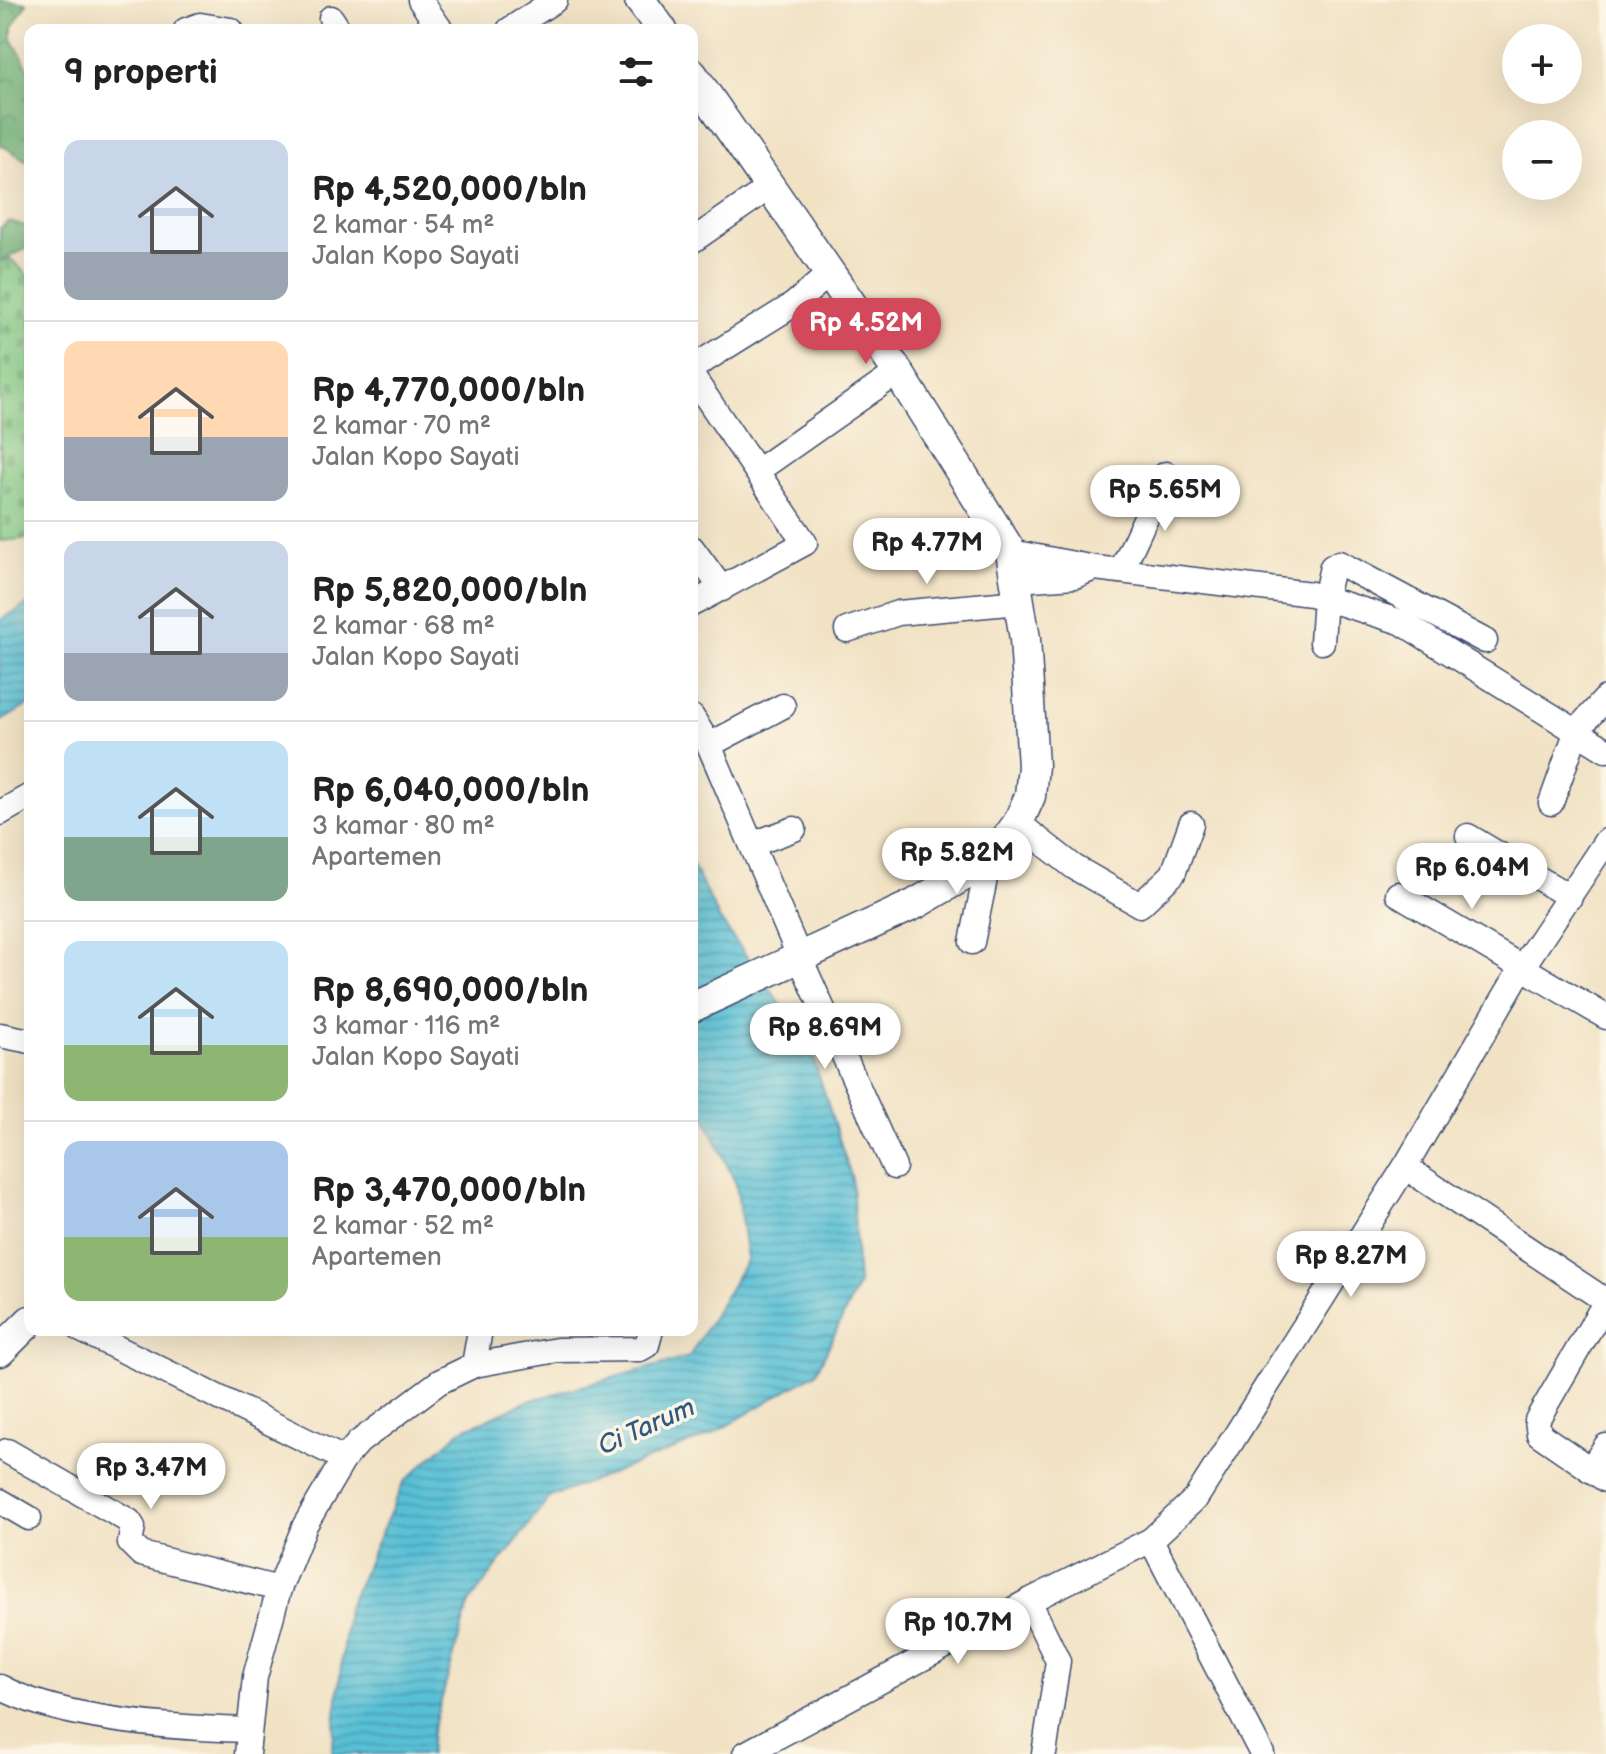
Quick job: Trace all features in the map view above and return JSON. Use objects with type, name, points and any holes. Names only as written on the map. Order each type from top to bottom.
[{"type":"main road","points":[[640,0],[658,24]]},
{"type":"main road","points":[[698,83],[898,372],[1016,578],[1030,697],[1033,782],[1018,823],[989,859],[936,894],[698,1004]]},
{"type":"main road","points":[[0,1351],[24,1327]]},
{"type":"street","points":[[420,0],[437,24]]},
{"type":"street","points":[[518,24],[555,0]]},
{"type":"street","points":[[698,237],[770,187]]},
{"type":"street","points":[[698,364],[793,305],[829,274]]},
{"type":"street","points":[[757,471],[898,372]]},
{"type":"street","points":[[698,385],[805,543],[698,601]]},
{"type":"street","points":[[1121,571],[1166,474]]},
{"type":"street","points":[[698,556],[722,589]]},
{"type":"street","points":[[1322,642],[1325,598],[1332,567],[1339,563],[1485,641]]},
{"type":"street","points":[[847,630],[1016,578],[1095,568],[1325,598],[1401,622],[1606,750]]},
{"type":"street","points":[[1551,803],[1577,730],[1606,698]]},
{"type":"street","points":[[709,745],[783,706]]},
{"type":"street","points":[[698,727],[709,745],[894,1167]]},
{"type":"street","points":[[0,813],[24,799]]},
{"type":"street","points":[[1018,823],[1074,867],[1140,905],[1173,874],[1191,824]]},
{"type":"street","points":[[753,844],[794,829]]},
{"type":"street","points":[[1468,836],[1570,897]]},
{"type":"street","points":[[745,1754],[1029,1601],[1151,1540],[1196,1498],[1405,1167],[1521,969],[1606,841]]},
{"type":"street","points":[[972,942],[989,859]]},
{"type":"street","points":[[1398,894],[1606,1017]]},
{"type":"street","points":[[0,1035],[24,1040]]},
{"type":"street","points":[[1405,1167],[1606,1301],[1537,1420],[1539,1434],[1598,1475],[1606,1446]]},
{"type":"street","points":[[93,1336],[344,1459]]},
{"type":"street","points":[[474,1365],[479,1336]]},
{"type":"street","points":[[0,1687],[65,1709],[201,1729],[248,1742],[255,1677],[279,1589],[305,1525],[344,1459],[398,1409],[439,1382],[474,1365],[569,1349],[640,1349],[647,1345],[649,1336]]},
{"type":"street","points":[[7,1451],[129,1521],[133,1527],[130,1543],[141,1554],[279,1589]]},
{"type":"street","points":[[0,1501],[29,1518]]},
{"type":"street","points":[[1151,1540],[1262,1754]]},
{"type":"street","points":[[1029,1601],[1058,1661],[1044,1754]]},
{"type":"green space","points":[[0,0],[27,3],[12,27],[12,39],[24,60],[24,159],[0,144],[3,35]]},
{"type":"green space","points":[[9,221],[24,225],[24,250],[0,261],[0,228]]},
{"type":"green space","points":[[11,259],[24,272],[24,539],[0,541],[0,261]]},
{"type":"water","points":[[24,606],[24,708],[0,722],[0,620]]},
{"type":"water","name":"Ci Tarum","points":[[698,876],[719,918],[808,1042],[852,1179],[858,1285],[816,1373],[711,1435],[550,1497],[469,1603],[432,1732],[430,1754],[332,1754],[347,1609],[404,1482],[460,1431],[528,1401],[689,1357],[747,1259],[736,1184],[698,1102]]}]
